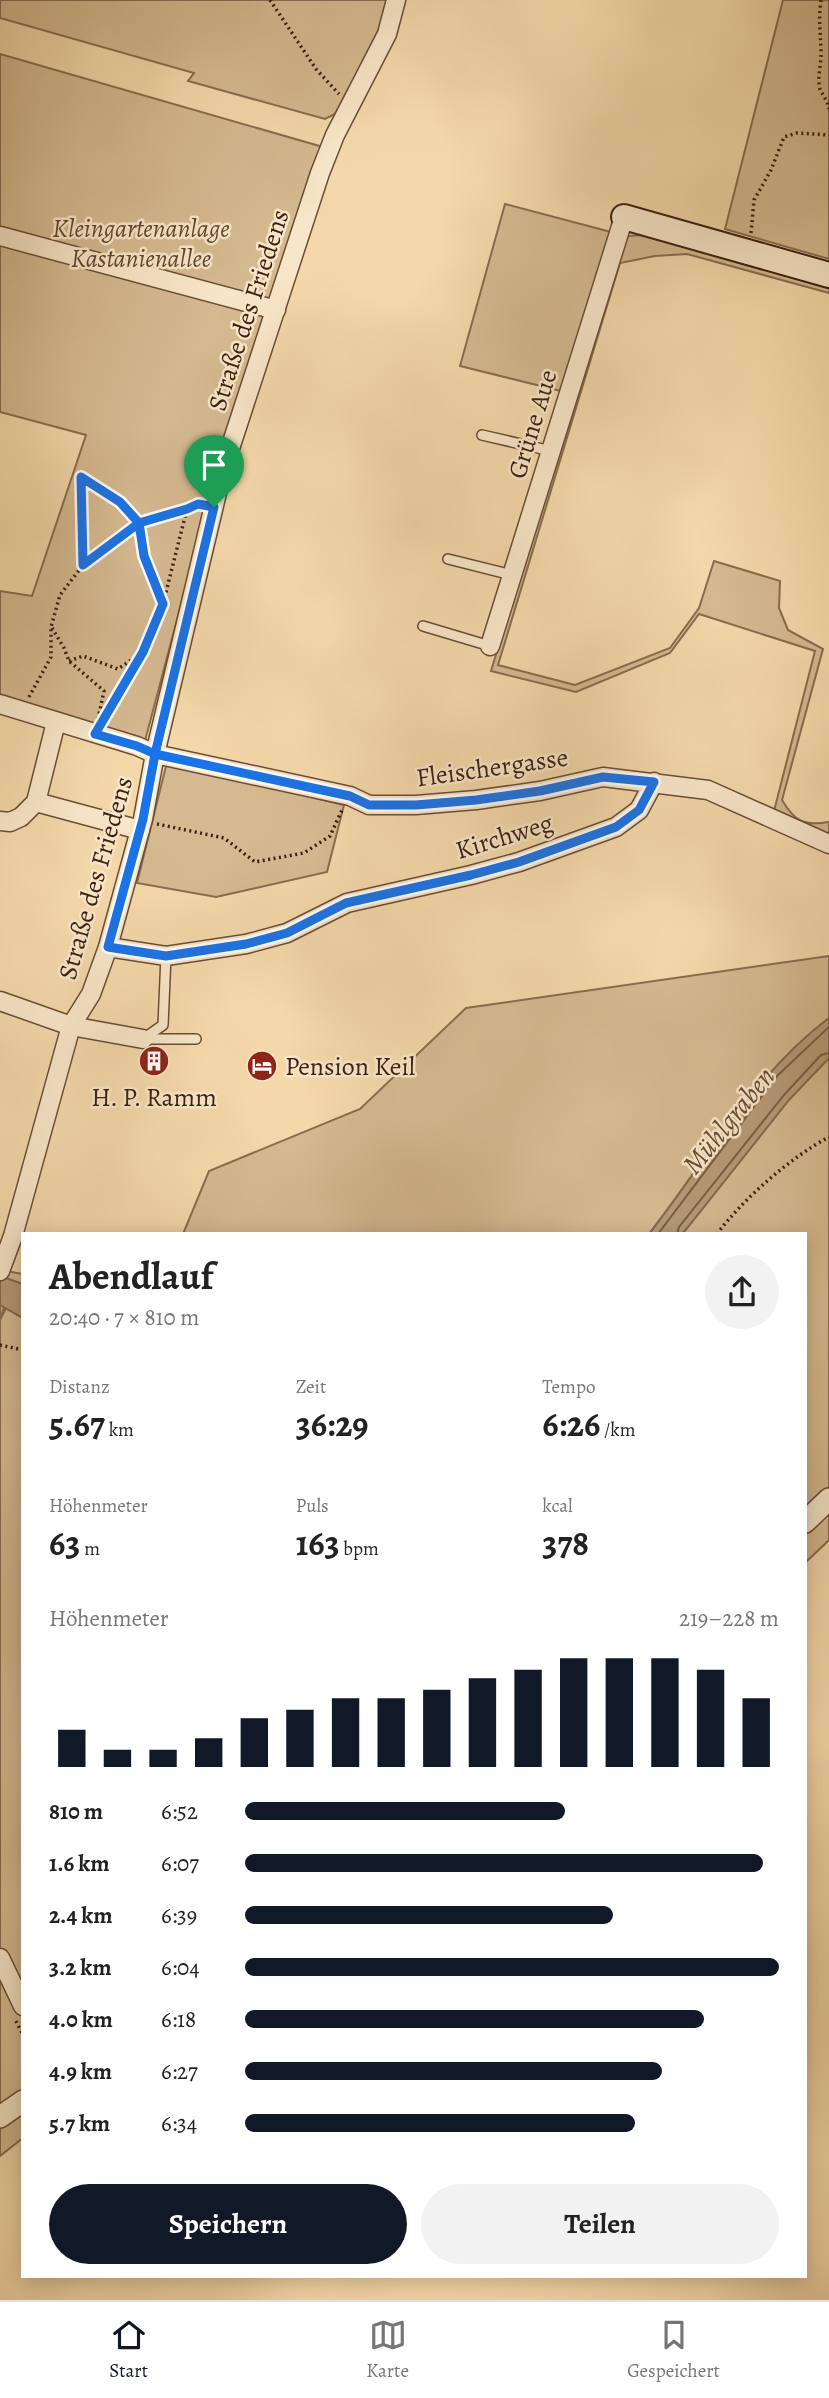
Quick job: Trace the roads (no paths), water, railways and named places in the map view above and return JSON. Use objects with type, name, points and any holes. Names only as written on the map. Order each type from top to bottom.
[{"type":"main road","points":[[624,217],[829,275]]},
{"type":"street","name":"Straße des Friedens","points":[[0,1270],[13,1236],[71,1026],[91,994],[108,947],[142,824],[155,754],[221,476],[320,173],[335,135],[387,34],[396,0]]},
{"type":"street","name":"Grüne Aue","points":[[490,646],[624,217]]},
{"type":"street","points":[[0,236],[276,310]]},
{"type":"street","name":"Fleischergasse","points":[[0,704],[155,754],[350,796],[369,805],[416,805],[476,800],[540,791],[603,777],[708,790],[829,844]]},
{"type":"street","points":[[0,821],[10,822],[21,817],[36,802],[56,722]]},
{"type":"street","name":"Kirchweg","points":[[108,947],[166,956],[246,944],[287,933],[346,903],[495,868],[616,827],[639,810],[654,782]]},
{"type":"street","points":[[36,802],[142,824]]},
{"type":"street","points":[[0,1001],[71,1026],[143,1039]]},
{"type":"street","points":[[807,1520],[829,1499]]},
{"type":"street","points":[[0,1958],[21,2002]]},
{"type":"street","points":[[0,2117],[21,2102]]},
{"type":"lane","points":[[482,435],[551,451]]},
{"type":"lane","points":[[449,559],[512,575]]},
{"type":"lane","points":[[423,626],[490,646]]},
{"type":"lane","points":[[143,1039],[163,1025],[166,956]]},
{"type":"lane","points":[[143,1039],[196,1040]]},
{"type":"water","points":[[829,1018],[829,1058],[789,1100],[684,1232],[650,1232],[754,1092],[802,1040]]},
{"type":"water","points":[[0,1276],[21,1283],[21,1317],[0,1305]]},
{"type":"place","name":"H. P. Ramm","points":[[154,1061]]},
{"type":"place","name":"Pension Keil","points":[[262,1066]]},
{"type":"park label","name":"Kleingartenanlage Kastanienallee","points":[[141,243]]},
{"type":"water label","name":"Mühlgraben","points":[[728,1120]]}]
